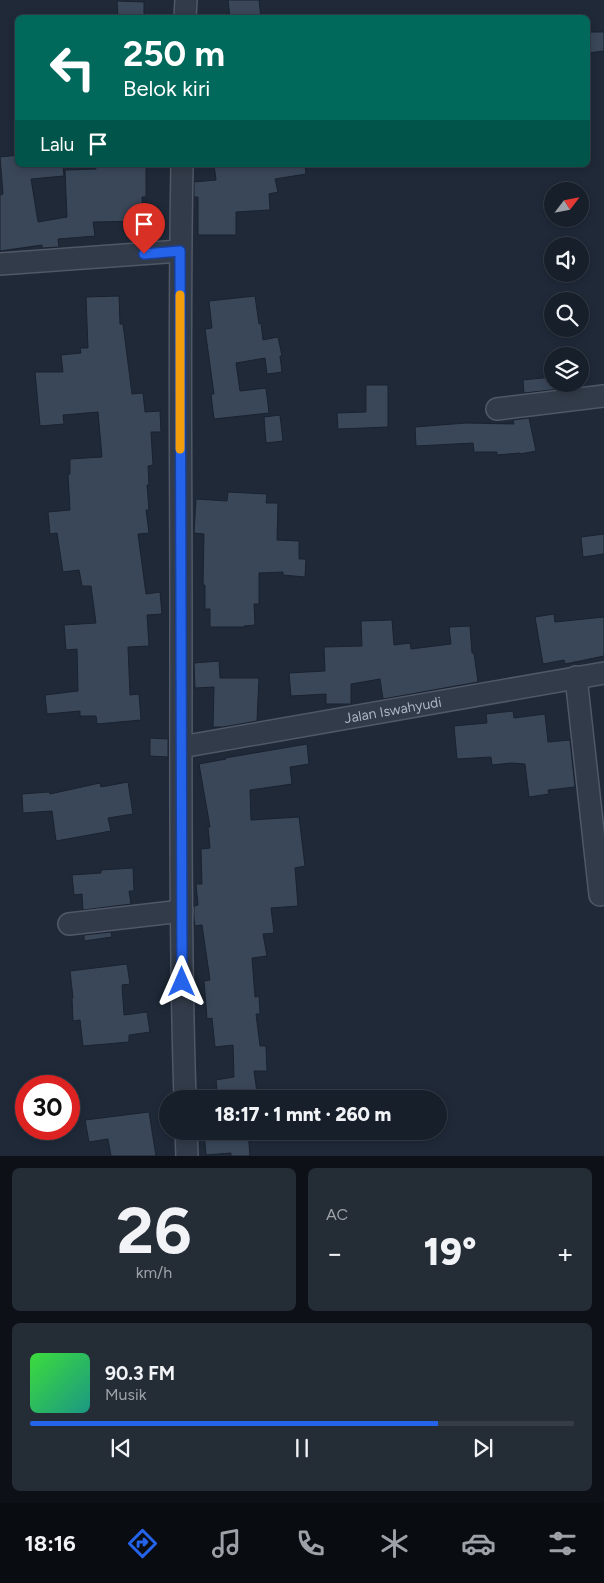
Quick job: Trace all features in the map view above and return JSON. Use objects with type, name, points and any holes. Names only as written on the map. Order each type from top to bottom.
[{"type":"street","points":[[185,15],[186,0]]},
{"type":"street","points":[[182,167],[180,251],[181,747],[185,1090]]},
{"type":"street","points":[[0,264],[180,251]]},
{"type":"street","points":[[497,409],[604,396]]},
{"type":"street","name":"Jalan Iswahyudi","points":[[181,747],[604,673]]},
{"type":"street","points":[[576,677],[600,895]]},
{"type":"street","points":[[69,924],[182,911]]},
{"type":"street","points":[[186,1140],[187,1156]]},
{"type":"building","points":[[228,0],[259,0],[261,15],[230,15]]},
{"type":"building","points":[[117,1],[144,2],[144,15],[118,15]]},
{"type":"building","points":[[590,32],[604,32],[604,51],[590,53]]},
{"type":"building","points":[[15,155],[15,167],[63,167],[64,176],[31,179],[38,222],[67,217],[65,170],[96,169],[96,167],[146,167],[146,197],[142,197],[143,221],[93,222],[95,236],[58,239],[59,247],[42,248],[42,245],[0,251],[0,195],[3,194],[0,157]]},
{"type":"building","points":[[214,167],[305,167],[306,174],[275,179],[278,192],[269,194],[270,210],[236,212],[236,235],[198,235],[198,197],[194,197],[194,182],[216,180]]},
{"type":"building","points":[[119,296],[120,324],[123,324],[132,394],[143,393],[145,412],[160,411],[161,432],[151,432],[153,465],[148,466],[149,510],[146,510],[149,533],[138,534],[146,594],[160,592],[162,614],[147,615],[149,646],[128,647],[130,695],[139,694],[141,720],[97,724],[96,716],[80,716],[80,711],[47,714],[45,695],[78,691],[77,649],[66,650],[64,625],[96,623],[91,586],[82,586],[79,570],[63,572],[57,533],[50,534],[48,512],[70,510],[68,474],[70,474],[70,459],[102,457],[98,412],[63,415],[64,424],[40,426],[35,372],[63,372],[61,355],[81,353],[80,348],[88,348],[86,297]]},
{"type":"building","points":[[255,296],[263,340],[278,337],[282,356],[280,356],[282,372],[267,374],[265,358],[236,363],[240,391],[266,388],[269,413],[214,419],[211,394],[214,394],[205,329],[212,328],[209,301]]},
{"type":"building","points":[[544,378],[544,391],[524,393],[523,380]]},
{"type":"building","points":[[366,385],[388,385],[388,427],[338,429],[337,413],[366,412]]},
{"type":"building","points":[[280,415],[283,441],[266,443],[264,417]]},
{"type":"building","points":[[529,418],[536,451],[497,455],[497,452],[474,452],[473,443],[416,446],[415,427],[466,423],[514,424],[513,420]]},
{"type":"building","points":[[228,492],[267,494],[266,503],[278,503],[277,540],[299,541],[299,559],[306,559],[305,577],[283,575],[283,572],[259,573],[259,604],[254,604],[255,625],[244,627],[210,627],[210,609],[205,609],[205,585],[203,585],[204,534],[194,533],[196,499],[227,501]]},
{"type":"building","points":[[604,534],[604,554],[583,557],[581,537]]},
{"type":"building","points":[[554,614],[555,622],[604,617],[604,656],[565,664],[564,660],[543,664],[535,617]]},
{"type":"building","points":[[392,620],[394,645],[410,643],[411,649],[451,644],[449,627],[470,626],[472,653],[474,653],[478,682],[383,699],[380,679],[351,684],[351,704],[326,704],[326,694],[291,696],[289,673],[325,671],[324,647],[362,646],[361,621]]},
{"type":"building","points":[[219,661],[220,678],[259,678],[257,721],[213,727],[214,687],[195,688],[194,663]]},
{"type":"building","points":[[513,711],[514,718],[545,714],[548,742],[570,740],[575,787],[548,790],[549,794],[529,797],[525,764],[492,765],[491,757],[457,759],[454,726],[487,723],[486,714]]},
{"type":"building","points":[[150,738],[168,739],[168,757],[150,756]]},
{"type":"building","points":[[307,744],[309,764],[290,767],[292,784],[250,790],[251,820],[299,817],[305,866],[295,868],[298,906],[271,908],[274,933],[263,934],[267,956],[252,958],[255,997],[259,996],[260,1014],[256,1014],[260,1046],[266,1046],[267,1071],[254,1071],[257,1090],[217,1090],[216,1080],[234,1077],[233,1045],[215,1047],[212,1018],[207,1019],[204,981],[210,980],[202,925],[195,926],[194,919],[194,906],[198,905],[196,884],[202,884],[201,849],[210,848],[208,827],[210,827],[199,764]]},
{"type":"building","points":[[128,782],[133,814],[108,818],[111,831],[56,841],[52,811],[23,813],[22,794],[49,792],[50,794],[100,783],[101,787]]},
{"type":"building","points":[[133,868],[134,891],[129,891],[131,904],[83,910],[82,894],[74,895],[72,875],[101,873],[101,870]]},
{"type":"building","points":[[111,932],[112,937],[84,941],[84,935]]},
{"type":"building","points":[[127,964],[130,984],[122,985],[124,1015],[147,1012],[150,1032],[129,1035],[129,1042],[83,1046],[80,1020],[73,1021],[70,971]]},
{"type":"building","points":[[149,1112],[156,1156],[111,1156],[108,1139],[89,1142],[85,1120]]},
{"type":"building","points":[[205,1140],[249,1140],[250,1156],[231,1156],[231,1153],[206,1155]]},
{"type":"slow traffic","points":[[180,295],[180,449]]},
{"type":"route","points":[[144,254],[180,251],[182,982]]}]
